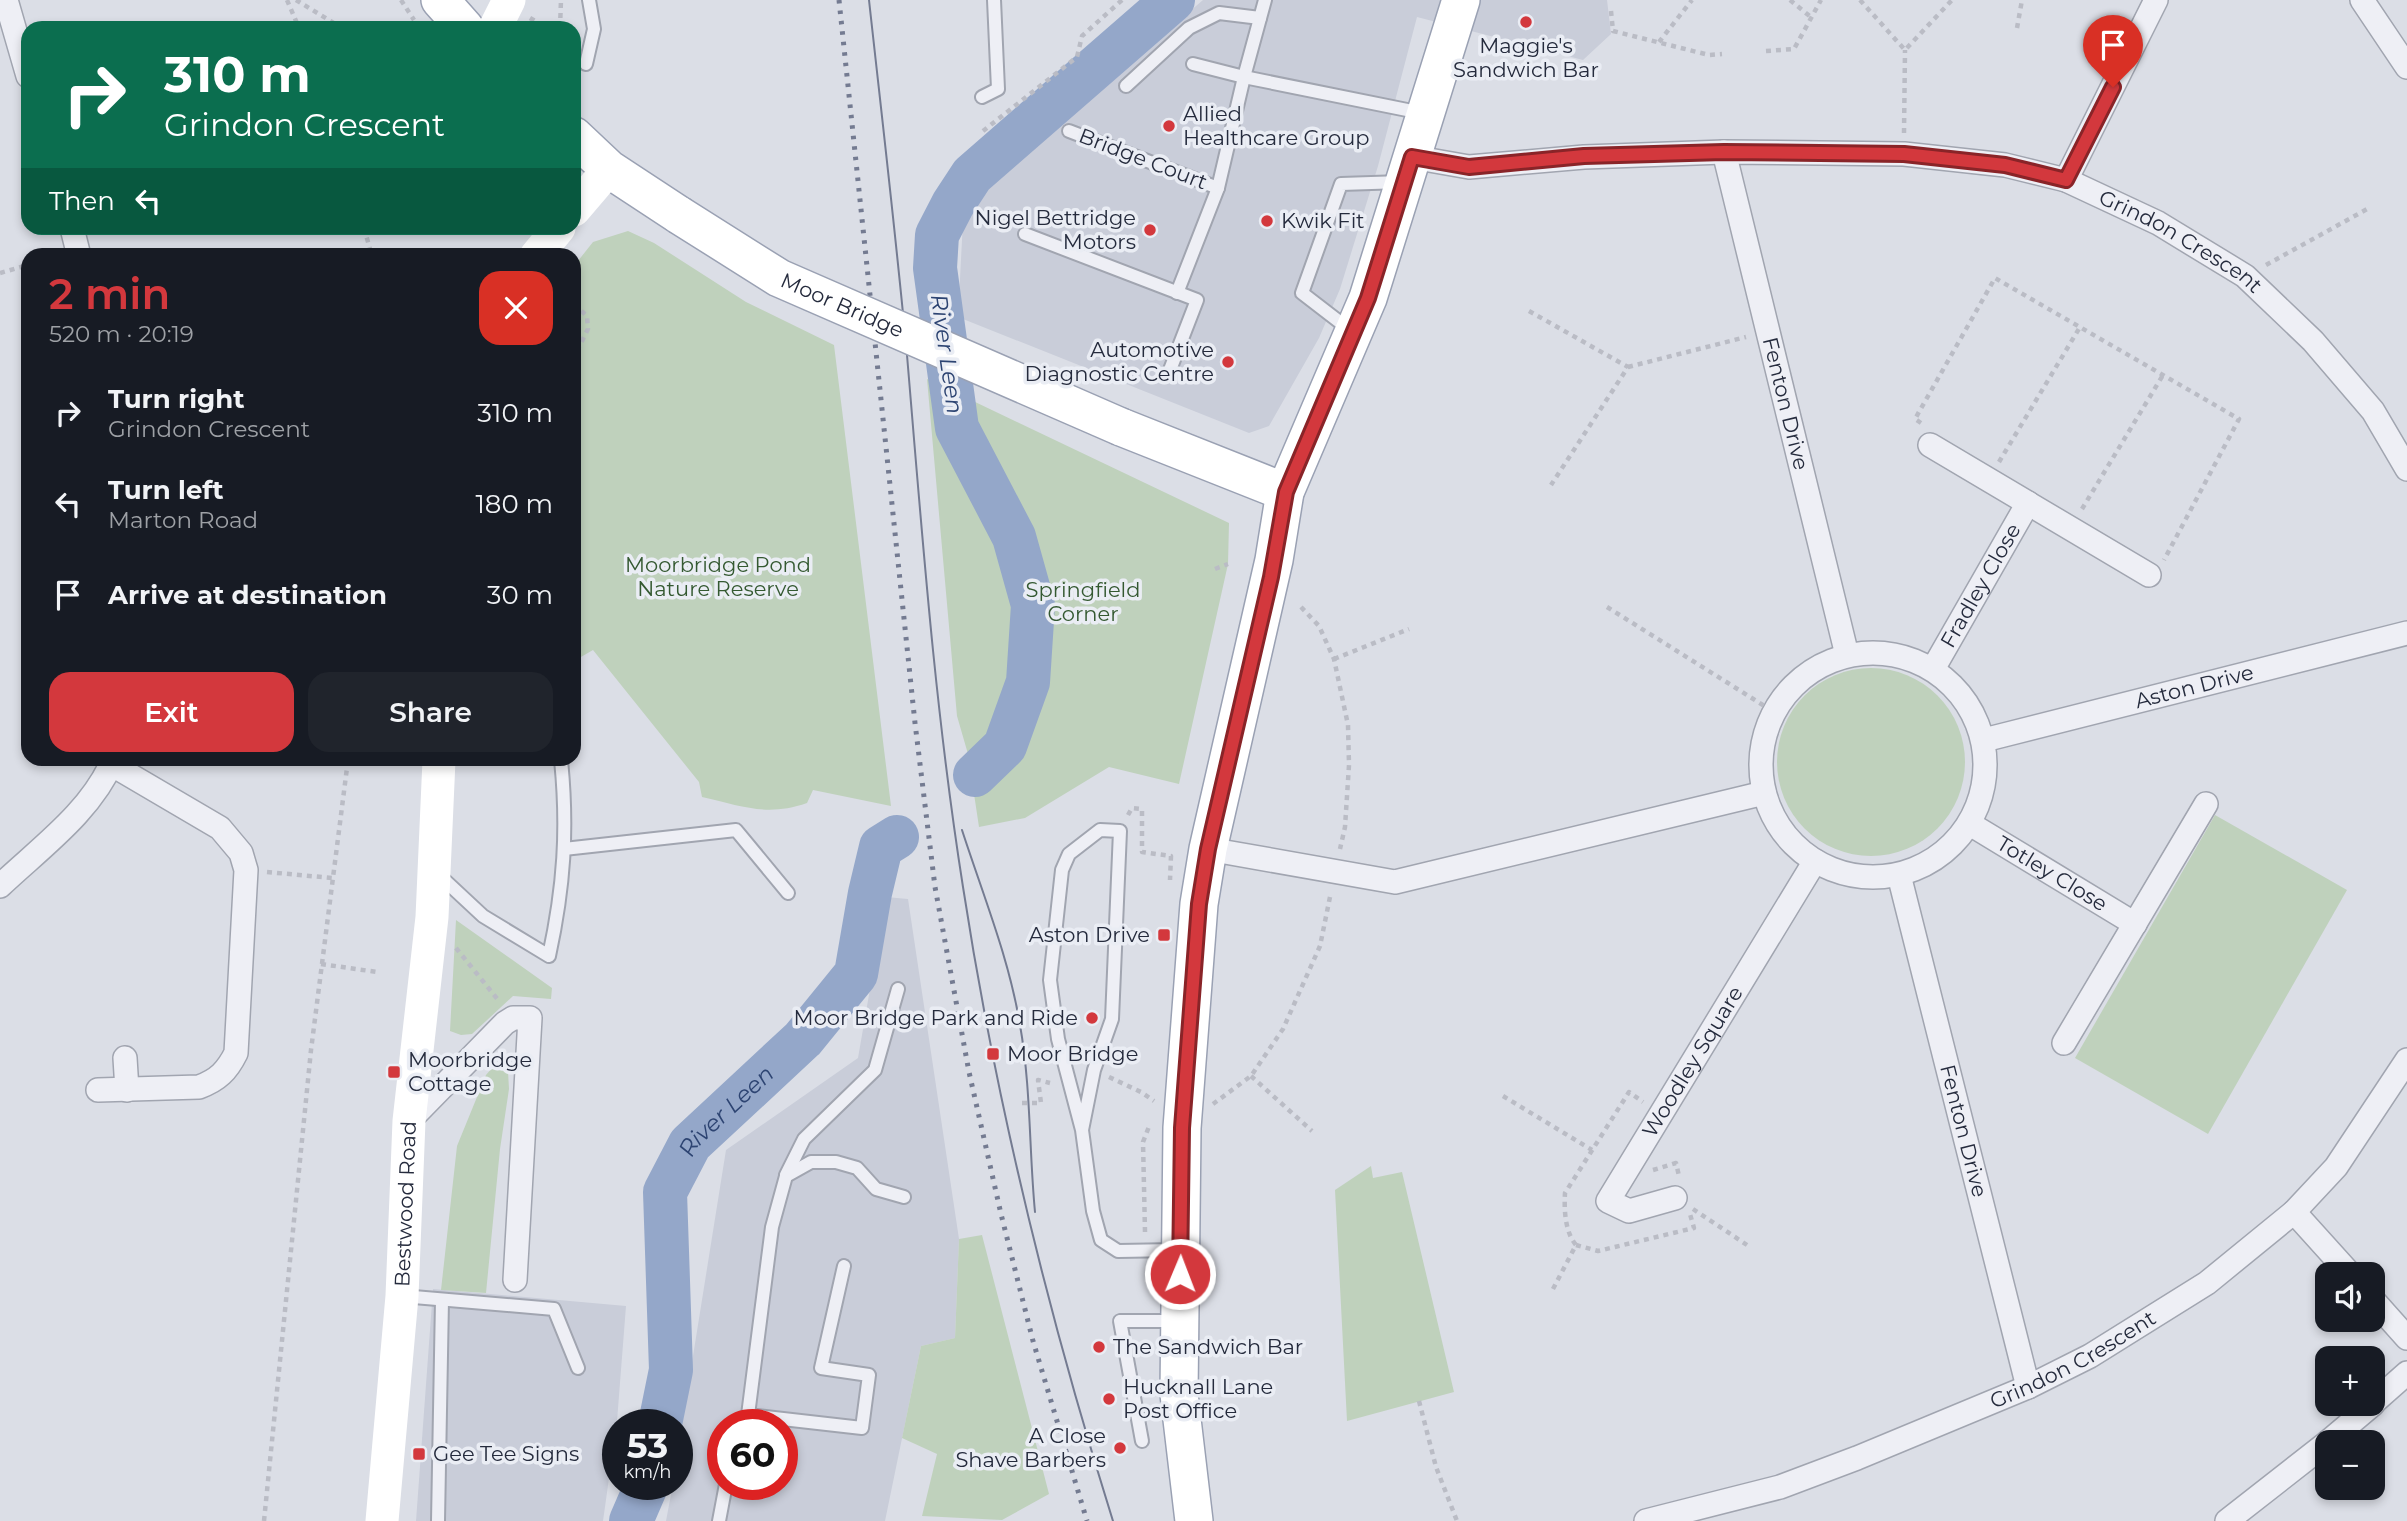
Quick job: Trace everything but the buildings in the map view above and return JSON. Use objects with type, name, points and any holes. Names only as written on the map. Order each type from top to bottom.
[{"type":"main road","points":[[498,21],[509,0]]},
{"type":"main road","points":[[1194,1521],[1179,1394],[1179,1321],[1164,1250],[1182,1128],[1199,904],[1208,849],[1271,577],[1286,492],[1368,298],[1461,0]]},
{"type":"main road","name":"Moor Bridge","points":[[581,143],[609,169],[779,278],[1121,427],[1286,492]]},
{"type":"main road","points":[[581,201],[609,169]]},
{"type":"main road","name":"Bestwood Road","points":[[382,1521],[402,1296],[409,1121],[432,917],[439,766]]},
{"type":"street","points":[[6,0],[7,30],[21,61]]},
{"type":"street","points":[[2066,180],[2156,0]]},
{"type":"street","points":[[2362,0],[2407,66]]},
{"type":"street","name":"Grindon Crescent","points":[[1408,169],[1469,167],[1584,156],[1724,152],[1904,154],[2005,165],[2066,180],[2158,223],[2245,276],[2313,341],[2373,411],[2407,469]]},
{"type":"street","name":"Fenton Drive","points":[[1724,152],[1847,655]]},
{"type":"street","name":"Fradley Close","points":[[1930,445],[2148,575]]},
{"type":"street","name":"Fradley Close","points":[[1933,669],[2028,503]]},
{"type":"street","name":"Aston Drive","points":[[1984,740],[2407,634]]},
{"type":"street","points":[[1877,652],[1906,657],[1933,669],[1962,696],[1973,712],[1984,740],[1985,783],[1970,824],[1939,856],[1899,875],[1877,878],[1855,876],[1834,871],[1815,862],[1782,832],[1764,793],[1760,765],[1764,737],[1774,712],[1793,686],[1818,667],[1847,655],[1877,652]]},
{"type":"street","points":[[0,886],[76,814],[97,789],[110,766]]},
{"type":"street","points":[[98,1090],[199,1087],[214,1082],[228,1069],[236,1053],[246,870],[242,853],[220,828],[119,766]]},
{"type":"street","points":[[1208,849],[1395,881],[1764,793]]},
{"type":"street","points":[[2064,1043],[2206,804]]},
{"type":"street","name":"Totley Close","points":[[1970,824],[2134,924]]},
{"type":"street","name":"Woodley Square","points":[[1675,1198],[1629,1210],[1608,1200],[1815,862]]},
{"type":"street","name":"Fenton Drive","points":[[1899,875],[2028,1387]]},
{"type":"street","points":[[409,1121],[505,1023],[513,1018],[530,1018],[511,1266]]},
{"type":"street","points":[[125,1058],[127,1090]]},
{"type":"street","name":"Grindon Crescent","points":[[1646,1521],[1780,1487],[2028,1387],[2090,1356],[2207,1283],[2294,1212],[2336,1167],[2407,1060]]},
{"type":"street","points":[[2294,1212],[2339,1262]]},
{"type":"street","points":[[2385,1313],[2407,1338]]},
{"type":"street","points":[[2385,1392],[2407,1373]]},
{"type":"street","points":[[2342,1430],[2358,1416]]},
{"type":"street","points":[[2227,1521],[2315,1452]]},
{"type":"lane","points":[[586,64],[594,29],[589,0]]},
{"type":"lane","points":[[982,97],[998,89],[994,0]]},
{"type":"lane","name":"Bridge Court","points":[[1177,293],[1218,188],[1265,0]]},
{"type":"lane","points":[[1126,86],[1189,28],[1219,13],[1260,19]]},
{"type":"lane","points":[[1193,64],[1244,77],[1425,113]]},
{"type":"lane","name":"Bridge Court","points":[[1069,131],[1218,188]]},
{"type":"lane","points":[[1353,332],[1302,293],[1341,184],[1408,169]]},
{"type":"lane","points":[[1025,234],[1197,300],[1168,375]]},
{"type":"lane","points":[[434,870],[483,916],[549,956],[564,876],[566,809],[562,766]]},
{"type":"lane","points":[[564,849],[736,830],[788,893]]},
{"type":"lane","points":[[1082,1130],[1094,1070],[1112,1019],[1120,831],[1100,831],[1069,854],[1062,870],[1050,980],[1058,1039],[1082,1130],[1093,1211],[1101,1240],[1118,1251],[1164,1250]]},
{"type":"lane","points":[[747,1409],[772,1227],[786,1176],[804,1139],[875,1070],[898,989]]},
{"type":"lane","points":[[1068,1078],[1083,1080],[1094,1070]]},
{"type":"lane","points":[[786,1176],[811,1162],[836,1162],[856,1168],[876,1189],[904,1198]]},
{"type":"lane","points":[[798,1424],[862,1428],[869,1375],[821,1368],[844,1266]]},
{"type":"lane","points":[[402,1296],[554,1309],[578,1368]]},
{"type":"lane","points":[[438,1521],[442,1300]]},
{"type":"lane","points":[[1142,1441],[1120,1321],[1179,1321]]},
{"type":"lane","points":[[719,1521],[723,1500]]},
{"type":"path","points":[[286,0],[296,21]]},
{"type":"path","points":[[296,0],[330,21]]},
{"type":"path","points":[[560,21],[561,0]]},
{"type":"path","points":[[983,131],[1077,57],[1082,36],[1122,0]]},
{"type":"path","points":[[1659,42],[1692,0]]},
{"type":"path","points":[[1790,0],[1812,18]]},
{"type":"path","points":[[1766,51],[1794,49],[1821,0]]},
{"type":"path","points":[[1860,0],[1905,50],[1904,154]]},
{"type":"path","points":[[1905,50],[1952,0]]},
{"type":"path","points":[[2017,28],[2022,0]]},
{"type":"path","points":[[1611,11],[1613,31],[1709,55],[1722,54]]},
{"type":"path","points":[[2245,276],[2370,208]]},
{"type":"path","points":[[0,273],[21,267]]},
{"type":"path","points":[[1930,445],[1927,427],[1915,419],[1996,278],[2239,419],[2162,563],[2148,575]]},
{"type":"path","points":[[581,310],[587,316],[588,329],[581,343]]},
{"type":"path","points":[[1530,311],[1628,367]]},
{"type":"path","points":[[1989,480],[2080,327]]},
{"type":"path","points":[[1551,485],[1628,367],[1768,331]]},
{"type":"path","points":[[2070,528],[2163,375]]},
{"type":"path","points":[[1215,569],[1228,564]]},
{"type":"path","points":[[1607,607],[1774,712]]},
{"type":"path","points":[[1334,659],[1409,629]]},
{"type":"path","points":[[264,1521],[311,1050],[347,766]]},
{"type":"path","points":[[1142,809],[1142,852],[1171,856]]},
{"type":"path","points":[[246,870],[332,877]]},
{"type":"path","points":[[432,917],[513,1018]]},
{"type":"path","points":[[321,964],[377,972]]},
{"type":"path","points":[[1094,1070],[1141,1092],[1158,1105]]},
{"type":"path","points":[[1251,1076],[1312,1131]]},
{"type":"path","points":[[1022,1103],[1041,1103],[1038,1080],[1051,1083],[1068,1078]]},
{"type":"path","points":[[1553,1289],[1576,1245],[1571,1239],[1564,1209],[1565,1193],[1629,1092],[1661,1114]]},
{"type":"path","points":[[1503,1096],[1592,1150]]},
{"type":"path","points":[[1153,1117],[1143,1142],[1143,1214],[1164,1250]]},
{"type":"path","points":[[1675,1198],[1748,1245]]},
{"type":"path","points":[[1419,1401],[1436,1467],[1457,1521]]},
{"type":"shaded area","points":[[1203,0],[1607,0],[1611,34],[1583,60],[1417,17],[1378,166],[1340,289],[1319,338],[1269,426],[1249,433],[958,317],[963,221],[983,189]]},
{"type":"shaded area","points":[[886,897],[908,899],[959,1239],[955,1338],[921,1346],[885,1521],[666,1521],[670,1500],[693,1500],[693,1409],[685,1409],[726,1150],[858,1058]]},
{"type":"shaded area","points":[[433,1289],[626,1306],[618,1409],[602,1409],[602,1500],[606,1500],[603,1521],[416,1521]]},
{"type":"green space","name":"Moorbridge Pond Nature Reserve","points":[[628,231],[654,243],[746,302],[834,345],[891,806],[813,790],[807,803],[767,810],[702,797],[699,782],[593,650],[581,657],[581,257],[593,242]]},
{"type":"green space","name":"Springfield Corner","points":[[927,379],[1229,523],[1228,564],[1179,784],[1109,767],[1025,818],[979,827],[968,754],[957,716]]},
{"type":"green space","points":[[1871,668],[1907,675],[1937,696],[1958,726],[1965,762],[1958,798],[1937,828],[1907,849],[1871,856],[1835,849],[1805,828],[1784,798],[1777,762],[1784,726],[1805,696],[1835,675]]},
{"type":"green space","points":[[2215,815],[2347,890],[2208,1134],[2075,1058]]},
{"type":"green space","points":[[456,920],[552,988],[551,999],[513,996],[472,1034],[461,1035],[450,1031]]},
{"type":"green space","points":[[492,1068],[508,1072],[509,1089],[500,1149],[486,1293],[441,1290],[457,1146],[486,1075]]},
{"type":"green space","points":[[1371,1166],[1373,1178],[1402,1172],[1454,1392],[1347,1421],[1335,1190]]},
{"type":"green space","points":[[982,1235],[1049,1494],[1002,1520],[922,1516],[937,1454],[902,1438],[921,1346],[955,1338],[959,1239]]},
{"type":"waterway","name":"River Leen","points":[[975,775],[1005,746],[1028,682],[1033,605],[1014,537],[957,428],[935,268],[937,235],[972,175],[1173,0]]},
{"type":"waterway","name":"River Leen","points":[[663,1409],[671,1370],[665,1192],[690,1144],[803,1039],[856,974],[881,847],[897,837]]},
{"type":"waterway","name":"River Leen","points":[[631,1521],[640,1500]]},
{"type":"tram line","points":[[869,0],[903,310],[937,688],[963,887],[991,1048],[1026,1207],[1067,1365],[1113,1521]]},
{"type":"tram line","points":[[962,830],[1002,951],[1020,1025],[1026,1072],[1035,1212]]},
{"type":"railway","points":[[839,0],[915,723],[935,887],[969,1072],[1001,1214],[1033,1341],[1087,1521]]},
{"type":"place","name":"Maggie's Sandwich Bar","points":[[1526,22]]},
{"type":"place","name":"Allied Healthcare Group","points":[[1169,126]]},
{"type":"place","name":"Kwik Fit","points":[[1267,221]]},
{"type":"place","name":"Nigel Bettridge Motors","points":[[1150,230]]},
{"type":"place","name":"Automotive Diagnostic Centre","points":[[1228,362]]},
{"type":"place","name":"Aston Drive","points":[[1164,935]]},
{"type":"place","name":"Moor Bridge Park and Ride","points":[[1092,1018]]},
{"type":"place","name":"Moor Bridge","points":[[993,1054]]},
{"type":"place","name":"Moorbridge Cottage","points":[[394,1072]]},
{"type":"place","name":"The Sandwich Bar","points":[[1099,1347]]},
{"type":"place","name":"Hucknall Lane Post Office","points":[[1109,1399]]},
{"type":"place","name":"A Close Shave Barbers","points":[[1120,1448]]},
{"type":"place","name":"Gee Tee Signs","points":[[419,1454]]},
{"type":"route","points":[[1180,1274],[1182,1128],[1199,904],[1208,849],[1271,577],[1286,492],[1368,298],[1412,157],[1469,167],[1584,156],[1724,152],[1904,154],[2005,165],[2066,180],[2113,87]]}]
